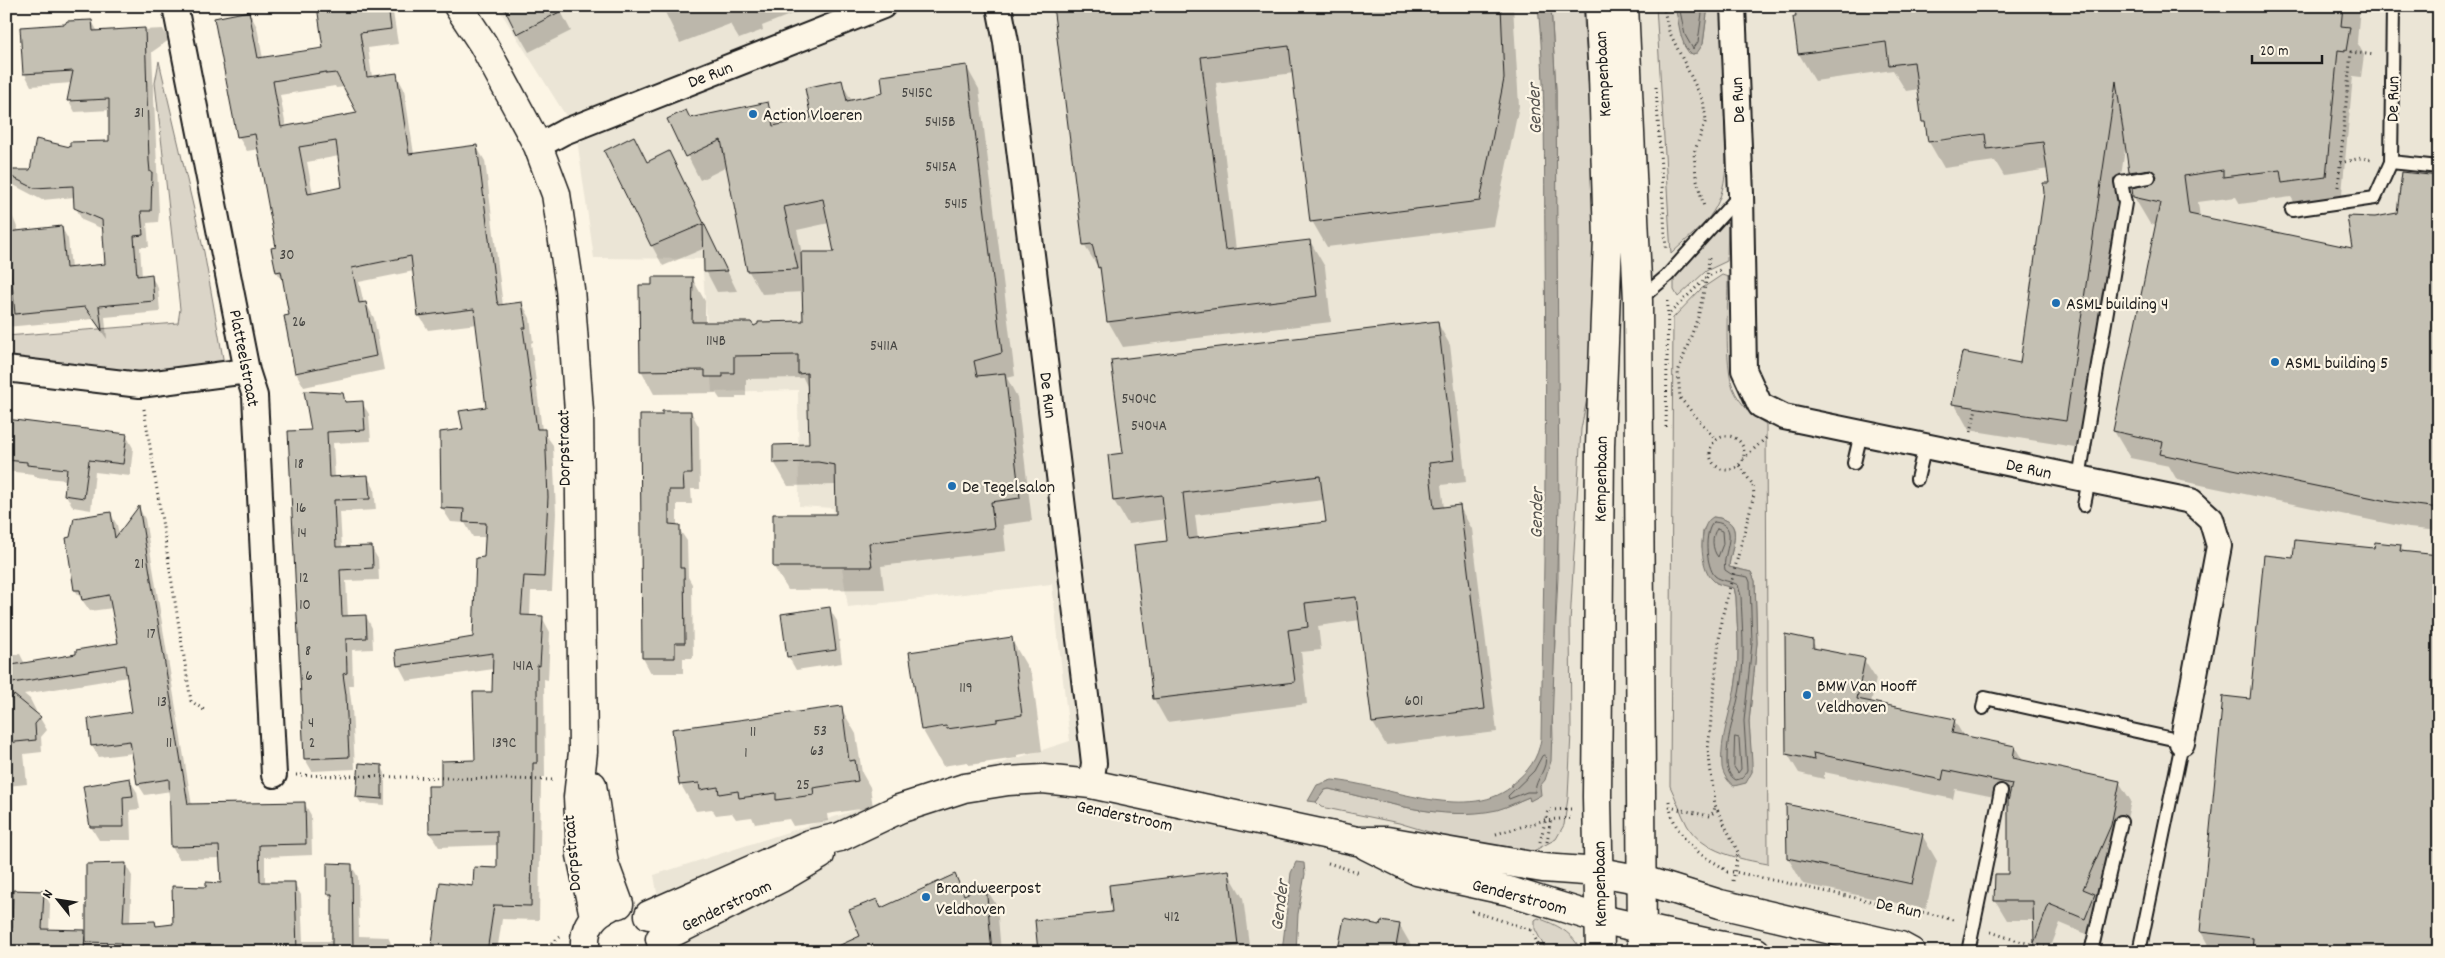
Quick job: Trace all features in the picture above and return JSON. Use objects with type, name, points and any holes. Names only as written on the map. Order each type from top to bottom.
[{"type":"street","name":"Platteelstraat","points":[[175,6],[248,371],[255,396],[274,775]]},
{"type":"street","name":"Dorpstraat","points":[[458,6],[483,44],[538,146],[556,194],[570,289],[578,411],[583,752],[578,797],[581,855],[594,916]]},
{"type":"street","name":"De Run","points":[[538,146],[564,132],[883,6]]},
{"type":"street","name":"De Run","points":[[999,6],[1008,62],[1092,746],[1094,763],[1091,784]]},
{"type":"street","name":"Kempenbaan","points":[[1599,6],[1604,76],[1608,239],[1600,446],[1597,797],[1600,952]]},
{"type":"street","name":"Kempenbaan","points":[[1624,6],[1638,300],[1642,940]]},
{"type":"street","name":"De Run","points":[[1733,6],[1741,194],[1744,370],[1760,404],[1784,418],[2191,501],[2211,520],[2219,546],[2182,742]]},
{"type":"street","points":[[6,369],[140,385],[248,371]]},
{"type":"street","name":"Dorpstraat","points":[[583,752],[595,796],[604,863],[618,904]]},
{"type":"street","name":"Genderstroom","points":[[656,935],[817,858],[840,837],[899,809],[964,788],[1008,780],[1043,779],[1091,784],[1357,841],[1386,841],[1543,868],[1599,872],[1643,880]]},
{"type":"street","name":"Genderstroom","points":[[1357,841],[1416,870],[1509,891],[1600,919],[1642,940]]},
{"type":"street","points":[[1643,880],[1720,904],[1900,946],[1911,952]]},
{"type":"street","points":[[576,945],[594,916],[602,910],[618,904],[635,906],[656,935]]},
{"type":"street","points":[[1642,940],[1712,944],[1756,952]]},
{"type":"lane","name":"De Run","points":[[2292,210],[2375,198],[2391,162],[2394,6]]},
{"type":"lane","points":[[2391,162],[2439,166]]},
{"type":"lane","points":[[2084,505],[2084,479],[2125,203],[2122,182],[2149,177]]},
{"type":"lane","points":[[1638,300],[1667,276],[1741,194]]},
{"type":"lane","points":[[1854,463],[1861,433]]},
{"type":"lane","points":[[1917,479],[1925,446]]},
{"type":"lane","points":[[1983,708],[1985,698],[2182,742],[2139,952]]},
{"type":"lane","points":[[1968,952],[2001,791]]},
{"type":"lane","points":[[2091,952],[2121,822]]},
{"type":"path","points":[[2341,203],[2338,183],[2351,52],[2393,57]]},
{"type":"path","points":[[2340,163],[2361,158],[2391,162]]},
{"type":"path","points":[[1669,314],[1707,277],[1720,270],[1741,265]]},
{"type":"path","points":[[140,385],[191,701],[204,710]]},
{"type":"path","points":[[1743,459],[1744,450],[1740,442],[1733,437],[1724,436],[1716,440],[1710,449],[1712,459],[1718,467],[1728,470],[1739,465],[1767,436],[1776,438]]},
{"type":"path","points":[[1677,807],[1702,816],[1709,816],[1714,812],[1715,805],[1708,749],[1721,621],[1754,495],[1752,485],[1739,465]]},
{"type":"path","points":[[274,775],[556,780]]},
{"type":"path","points":[[1715,805],[1738,852],[1735,872]]},
{"type":"path","name":"De Run","points":[[1670,817],[1681,834],[1702,855],[1720,864],[1727,872],[1735,872],[1940,916],[2018,941],[2068,952]]},
{"type":"path","points":[[1322,861],[1364,874]]},
{"type":"path","name":"Genderstroom","points":[[1467,910],[1531,930],[1542,952]]},
{"type":"path","points":[[539,952],[576,945]]},
{"type":"shaded area","points":[[497,6],[2439,6],[2439,952],[667,952],[654,875],[1070,741],[1052,584],[848,607],[833,508],[799,506],[798,390],[712,392],[702,259],[594,258],[576,132]]},
{"type":"shaded area","points":[[1551,6],[1583,6],[1595,179],[1596,298],[1590,383],[1581,429],[1570,623],[1571,732],[1568,798],[1564,825],[1556,839],[1528,854],[1499,853],[1399,823],[1321,807],[1316,802],[1325,790],[1329,789],[1434,812],[1476,812],[1501,808],[1529,797],[1530,801],[1539,786],[1553,739],[1552,705],[1558,577],[1556,90]]},
{"type":"shaded area","points":[[1656,6],[1675,6],[1685,47],[1689,53],[1694,54],[1703,44],[1708,6],[1721,6],[1726,166],[1724,183],[1716,207],[1710,216],[1671,254]]},
{"type":"shaded area","points":[[159,61],[204,252],[224,364],[160,376],[6,361],[6,336],[178,323],[180,309],[155,83]]},
{"type":"shaded area","points":[[1725,222],[1728,223],[1727,261],[1706,271],[1678,297],[1674,290],[1674,278]]},
{"type":"shaded area","points":[[1722,275],[1728,277],[1727,349],[1733,388],[1747,409],[1766,424],[1768,864],[1734,857],[1702,842],[1687,825],[1670,786],[1673,318],[1701,289]],"holes":[[[1713,517],[1724,519],[1734,529],[1735,536],[1729,567],[1751,572],[1755,581],[1757,643],[1749,722],[1752,772],[1722,760],[1738,660],[1736,597],[1734,588],[1716,583],[1702,547],[1703,530]]]},
{"type":"shaded area","points":[[1538,918],[1564,930],[1574,939],[1581,952],[1547,952],[1535,929],[1535,920]]},
{"type":"water","points":[[1538,6],[1551,6],[1556,90],[1559,505],[1551,761],[1545,780],[1540,786],[1541,795],[1530,801],[1529,797],[1497,810],[1476,813],[1434,812],[1329,789],[1325,790],[1316,802],[1308,801],[1317,785],[1332,780],[1424,799],[1471,802],[1492,797],[1511,787],[1535,759],[1540,746],[1546,306],[1543,95]]},
{"type":"water","points":[[1675,6],[1708,6],[1703,44],[1697,53],[1692,54],[1685,47]]},
{"type":"water","points":[[1713,517],[1724,519],[1734,529],[1735,536],[1729,567],[1751,572],[1755,581],[1757,643],[1749,722],[1752,772],[1746,783],[1734,786],[1723,772],[1722,745],[1737,671],[1736,597],[1734,588],[1716,583],[1708,574],[1705,566],[1702,537],[1704,529]]},
{"type":"water","points":[[1296,862],[1304,863],[1305,874],[1298,914],[1296,952],[1282,952],[1291,873]]},
{"type":"building","points":[[317,6],[388,6],[391,29],[360,33],[367,77],[397,73],[409,154],[477,145],[497,301],[499,305],[522,302],[526,328],[523,328],[537,429],[545,429],[548,497],[544,577],[524,576],[521,615],[543,616],[540,666],[537,665],[537,763],[533,763],[531,906],[494,905],[487,952],[431,952],[440,882],[473,886],[474,867],[497,868],[497,831],[429,833],[428,786],[441,786],[441,761],[475,760],[473,692],[492,692],[493,653],[397,666],[395,650],[473,637],[476,558],[484,557],[486,523],[463,522],[464,509],[441,508],[440,432],[463,429],[459,411],[486,407],[474,309],[418,316],[411,256],[352,268],[359,303],[366,302],[376,356],[295,373],[284,316],[289,315],[281,271],[276,272],[271,248],[276,247],[255,134],[237,137],[214,18],[249,11],[258,58],[323,48]],"holes":[[[326,72],[326,74],[336,73],[357,113],[281,127],[273,81]],[[336,141],[342,187],[308,194],[299,147]]]},
{"type":"building","points":[[503,6],[571,6],[517,34]]},
{"type":"building","points":[[1053,6],[1501,6],[1504,79],[1480,201],[1310,222],[1289,46],[1201,57],[1225,250],[1310,240],[1317,296],[1107,322],[1100,267],[1098,268],[1092,244],[1083,245]]},
{"type":"building","points":[[1795,6],[2343,6],[2341,26],[2350,27],[2346,51],[2338,50],[2326,177],[2282,183],[2280,170],[2223,177],[2223,170],[2184,176],[2189,214],[2352,248],[2347,216],[2375,217],[2397,213],[2402,172],[2439,176],[2439,508],[2393,502],[2160,454],[2163,442],[2113,431],[2160,203],[2133,197],[2132,188],[2154,183],[2157,176],[2151,169],[2129,172],[2116,81],[2066,421],[1952,404],[1962,352],[2020,363],[2044,193],[2043,183],[2049,183],[2043,142],[1987,149],[1985,134],[1928,142],[1925,122],[1922,122],[1914,62],[1889,65],[1886,42],[1798,54],[1793,17],[1796,17]]},
{"type":"building","points":[[92,20],[93,31],[145,28],[149,161],[150,172],[152,172],[151,211],[141,211],[143,235],[134,236],[137,276],[152,274],[154,301],[99,306],[102,331],[85,307],[15,314],[7,232],[62,226],[66,268],[105,264],[102,220],[74,208],[73,186],[34,188],[6,174],[6,170],[30,170],[36,139],[70,147],[70,142],[109,141],[109,99],[67,101],[73,71],[23,74],[20,27]]},
{"type":"building","points":[[967,65],[1002,353],[974,361],[977,376],[1005,373],[1020,498],[991,502],[994,528],[869,543],[872,567],[773,567],[773,514],[836,514],[835,465],[818,462],[773,463],[773,445],[809,444],[807,373],[798,374],[798,355],[734,356],[734,373],[723,373],[723,377],[705,377],[705,370],[640,371],[639,285],[652,285],[652,277],[693,277],[692,322],[751,322],[754,326],[758,322],[803,321],[801,252],[834,252],[823,199],[784,207],[798,269],[747,271],[721,140],[685,157],[667,119],[686,110],[690,118],[768,102],[773,126],[811,118],[805,88],[842,80],[847,101],[883,93],[881,76]]},
{"type":"building","points":[[634,136],[647,162],[669,151],[727,271],[704,272],[703,224],[651,246],[604,151]]},
{"type":"building","points":[[1438,321],[1454,460],[1429,463],[1434,508],[1460,505],[1485,709],[1372,723],[1356,597],[1305,603],[1308,627],[1288,630],[1295,682],[1153,699],[1134,545],[1167,541],[1162,495],[1113,501],[1108,455],[1123,453],[1111,360]],"holes":[[[1320,476],[1326,522],[1188,539],[1183,493]]]},
{"type":"building","points":[[304,391],[343,393],[345,402],[363,401],[365,430],[327,432],[329,477],[368,475],[370,499],[334,500],[336,547],[372,546],[373,568],[340,570],[342,616],[366,615],[367,638],[346,639],[347,673],[343,674],[349,757],[304,759],[288,431],[311,430]]},
{"type":"building","points":[[662,411],[691,411],[692,474],[683,474],[684,490],[669,490],[669,524],[680,525],[680,568],[684,568],[685,643],[675,643],[675,658],[642,658],[640,415],[662,415]]},
{"type":"building","points":[[6,419],[127,434],[123,464],[89,460],[84,498],[64,495],[67,469],[27,465],[27,462],[6,460]]},
{"type":"building","points":[[139,506],[188,804],[305,802],[306,844],[259,845],[260,882],[295,882],[297,952],[121,952],[121,943],[86,942],[86,864],[126,863],[123,922],[155,921],[156,926],[173,924],[172,886],[206,887],[206,882],[221,883],[219,846],[171,847],[169,779],[137,784],[130,741],[91,746],[88,719],[132,712],[125,665],[6,684],[6,666],[76,654],[76,650],[118,643],[109,595],[82,600],[80,590],[74,590],[66,538],[70,537],[74,518],[111,512],[115,538]]},
{"type":"building","points":[[2295,540],[2374,548],[2375,542],[2401,545],[2400,551],[2439,555],[2439,952],[2252,952],[2253,938],[2200,932],[2223,696],[2250,699],[2264,555],[2293,558]]},
{"type":"building","points":[[830,607],[836,650],[787,657],[781,614]]},
{"type":"building","points":[[1785,634],[1813,640],[1813,648],[1865,658],[1857,699],[1955,719],[1952,733],[2015,746],[2013,758],[2120,781],[2111,825],[2083,889],[2095,894],[2085,919],[2049,904],[2034,943],[2033,901],[1994,901],[1995,874],[2008,874],[2008,801],[2012,784],[1944,770],[1942,780],[1813,753],[1814,760],[1786,754]]},
{"type":"building","points":[[1012,637],[1022,715],[997,719],[997,722],[947,729],[946,726],[921,730],[909,652]]},
{"type":"building","points":[[14,695],[41,717],[35,724],[36,740],[6,743],[6,704]]},
{"type":"building","points":[[842,706],[849,761],[855,760],[858,781],[813,788],[814,795],[776,800],[776,793],[739,798],[738,791],[719,794],[718,787],[700,790],[699,783],[679,785],[672,729]]},
{"type":"building","points":[[359,763],[382,765],[382,799],[356,797]]},
{"type":"building","points":[[130,778],[133,796],[123,797],[124,827],[90,827],[83,786]]},
{"type":"building","points":[[1786,804],[1923,834],[1912,884],[1787,858]]},
{"type":"building","points":[[327,863],[352,864],[353,952],[332,952],[332,894],[327,894]]},
{"type":"building","points":[[1229,870],[1238,945],[1178,952],[1038,952],[1035,920],[1112,912],[1109,885]]},
{"type":"building","points":[[955,874],[964,895],[986,885],[992,952],[825,952],[860,936],[849,910],[877,899],[881,908]]},
{"type":"building","points":[[13,890],[44,891],[42,929],[85,930],[84,952],[6,952],[6,928],[12,928]]},
{"type":"building","points":[[1344,918],[1380,925],[1381,921],[1400,924],[1395,952],[1338,950]]},
{"type":"place","name":"Action Vloeren","points":[[753,114]]},
{"type":"place","name":"ASML building 4","points":[[2056,303]]},
{"type":"place","name":"ASML building 5","points":[[2275,362]]},
{"type":"place","name":"De Tegelsalon","points":[[952,486]]},
{"type":"place","name":"BMW Van Hooff Veldhoven","points":[[1807,695]]},
{"type":"place","name":"Brandweerpost Veldhoven","points":[[926,897]]},
{"type":"water label","name":"Gender","points":[[1533,109]]},
{"type":"water label","name":"Gender","points":[[1535,513]]},
{"type":"water label","name":"Gender","points":[[1278,905]]}]
